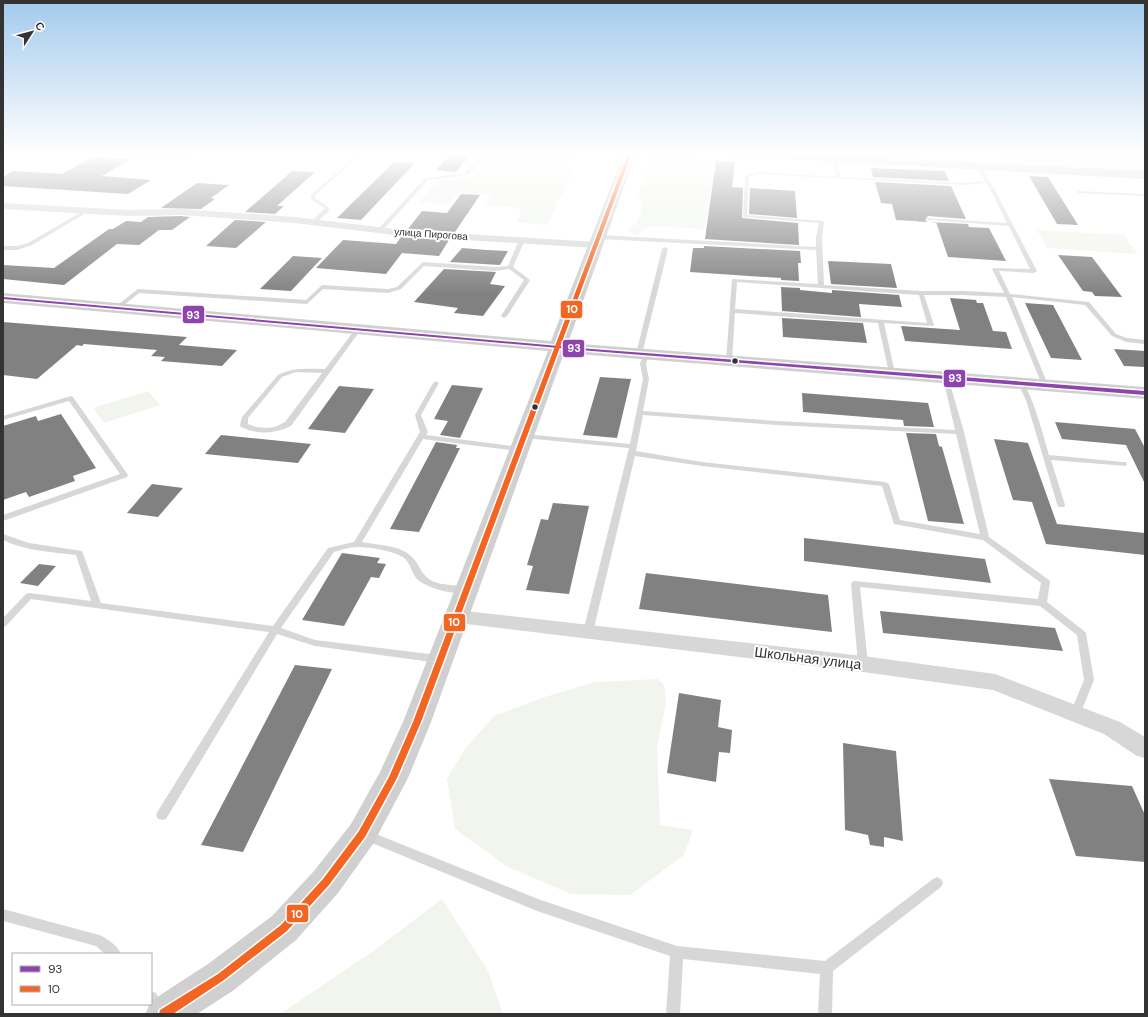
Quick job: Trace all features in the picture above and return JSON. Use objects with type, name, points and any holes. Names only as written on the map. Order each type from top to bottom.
[{"type":"main road","points":[[164,1014],[221,977],[284,928],[326,882],[362,834],[394,778],[457,617],[613,200]]},
{"type":"main road","points":[[3,298],[642,354],[1145,393]]},
{"type":"street","name":"улица Пирогова","points":[[3,206],[138,213],[181,212],[315,221],[403,233],[522,240],[598,241]]},
{"type":"street","name":"Школьная улица","points":[[457,617],[863,664],[995,682],[1112,728],[1145,749]]},
{"type":"lane","points":[[315,221],[326,211],[326,208],[316,200]]},
{"type":"lane","points":[[381,229],[407,200]]},
{"type":"lane","points":[[746,200],[745,216],[822,222],[819,236],[821,286]]},
{"type":"lane","points":[[997,200],[1034,271],[995,269],[1008,295],[1045,385]]},
{"type":"lane","points":[[3,248],[17,248],[30,244],[87,211]]},
{"type":"lane","points":[[928,219],[1010,225]]},
{"type":"lane","points":[[510,267],[522,240]]},
{"type":"lane","points":[[598,241],[819,249]]},
{"type":"lane","points":[[588,632],[632,449],[646,379],[642,354],[665,249]]},
{"type":"lane","points":[[117,308],[138,290],[307,302],[322,287],[388,291],[399,288],[423,264],[495,269],[510,267],[527,280],[504,316]]},
{"type":"lane","points":[[729,360],[734,280],[921,293],[955,292],[1008,295],[1087,303],[1114,335],[1126,340],[1145,342]]},
{"type":"lane","points":[[732,311],[931,325],[921,293]]},
{"type":"lane","points":[[881,321],[892,373]]},
{"type":"lane","points":[[326,372],[294,370],[286,372],[280,376],[244,418],[244,425],[250,429],[271,431],[282,428],[288,424],[359,328]]},
{"type":"lane","points":[[946,378],[985,538]]},
{"type":"lane","points":[[357,544],[424,432],[418,415],[436,383]]},
{"type":"lane","points":[[1021,384],[1028,400],[1061,505]]},
{"type":"lane","points":[[3,418],[71,398],[124,475],[3,518]]},
{"type":"lane","points":[[639,413],[777,423],[960,432]]},
{"type":"lane","points":[[421,437],[632,449],[702,464],[885,484],[897,522],[985,538],[1046,582],[1042,603]]},
{"type":"lane","points":[[1046,457],[1123,464]]},
{"type":"lane","points":[[3,537],[7,540],[79,553],[97,604]]},
{"type":"lane","points":[[162,815],[275,630],[331,550],[357,544],[404,554],[411,560],[419,575],[424,580],[432,584],[466,590]]},
{"type":"lane","points":[[863,664],[854,584],[1042,603],[1081,633],[1089,680],[1075,714]]},
{"type":"lane","points":[[3,624],[29,596],[97,604],[275,630],[316,643],[440,659]]},
{"type":"lane","points":[[362,834],[538,905],[677,952],[827,968],[937,883]]},
{"type":"lane","points":[[3,915],[99,941],[114,953]]},
{"type":"lane","points":[[673,1014],[677,952]]},
{"type":"lane","points":[[825,1014],[827,968]]},
{"type":"lane","points":[[152,1000],[160,1014]]},
{"type":"shaded area","points":[[421,200],[452,200],[449,204],[420,202]]},
{"type":"shaded area","points":[[488,200],[559,200],[547,225],[516,222],[522,208],[485,205]]},
{"type":"shaded area","points":[[642,200],[711,200],[704,229],[655,226],[645,228],[637,235],[627,231],[639,218]]},
{"type":"shaded area","points":[[1037,230],[1124,235],[1138,254],[1047,248]]},
{"type":"shaded area","points":[[148,391],[160,405],[104,423],[93,408]]},
{"type":"shaded area","points":[[658,679],[664,685],[666,703],[657,747],[660,825],[693,830],[684,855],[630,895],[571,894],[508,867],[455,829],[447,779],[465,749],[494,716],[545,697],[595,682]]},
{"type":"shaded area","points":[[442,899],[488,971],[503,1014],[283,1014],[283,1012],[372,952]]},
{"type":"building","points":[[172,200],[213,200],[201,209],[161,208]]},
{"type":"building","points":[[258,200],[283,200],[277,206],[284,206],[275,214],[245,212]]},
{"type":"building","points":[[355,200],[380,200],[361,220],[337,218]]},
{"type":"building","points":[[456,200],[476,200],[455,232],[408,229],[422,211],[447,213]]},
{"type":"building","points":[[710,200],[743,200],[742,218],[798,223],[799,245],[705,239]]},
{"type":"building","points":[[750,200],[796,200],[797,218],[749,214]]},
{"type":"building","points":[[880,200],[958,200],[966,219],[928,216],[925,220],[927,222],[896,220],[892,204],[881,203]]},
{"type":"building","points":[[1043,200],[1063,200],[1078,225],[1057,224]]},
{"type":"building","points":[[148,217],[190,217],[172,230],[159,230],[139,245],[117,244],[64,285],[3,279],[3,265],[54,268],[109,229],[113,229],[126,221],[141,222]]},
{"type":"building","points":[[235,220],[266,222],[236,248],[206,246]]},
{"type":"building","points":[[936,222],[968,224],[969,227],[989,228],[1006,261],[948,257]]},
{"type":"building","points":[[401,237],[449,240],[439,256],[402,253],[386,274],[316,268],[343,240],[396,244]]},
{"type":"building","points":[[704,246],[800,251],[801,263],[798,263],[799,281],[781,280],[781,278],[690,272],[693,248],[704,248]]},
{"type":"building","points":[[462,248],[508,251],[500,265],[450,262]]},
{"type":"building","points":[[1058,255],[1092,257],[1122,297],[1095,296],[1092,292],[1083,291]]},
{"type":"building","points":[[293,256],[322,258],[291,291],[260,289]]},
{"type":"building","points":[[828,261],[891,264],[897,288],[831,284]]},
{"type":"building","points":[[444,269],[496,272],[490,284],[505,286],[483,316],[454,313],[458,308],[414,302]]},
{"type":"building","points":[[781,287],[800,288],[800,290],[832,293],[832,290],[899,295],[902,307],[859,304],[861,317],[782,311]]},
{"type":"building","points":[[950,298],[976,300],[977,303],[983,303],[993,331],[1006,332],[1012,349],[905,341],[901,326],[960,330]]},
{"type":"building","points":[[1025,303],[1053,305],[1082,360],[1051,358]]},
{"type":"building","points":[[782,318],[863,323],[867,343],[783,337]]},
{"type":"building","points":[[3,322],[187,337],[179,345],[237,350],[222,366],[161,361],[165,357],[151,356],[157,350],[84,344],[82,346],[77,345],[37,379],[3,375]]},
{"type":"building","points":[[1114,349],[1145,351],[1145,367],[1124,366]]},
{"type":"building","points":[[600,377],[631,379],[617,438],[583,435]]},
{"type":"building","points":[[452,385],[483,388],[460,438],[440,435],[448,421],[434,419]]},
{"type":"building","points":[[339,386],[374,389],[345,433],[308,429]]},
{"type":"building","points":[[802,393],[928,403],[934,427],[904,426],[903,420],[803,412]]},
{"type":"building","points":[[61,414],[96,468],[73,476],[75,481],[29,497],[26,492],[3,500],[3,426],[36,416],[38,421]]},
{"type":"building","points":[[1055,422],[1135,429],[1145,448],[1145,484],[1126,445],[1062,439]]},
{"type":"building","points":[[906,433],[936,434],[939,446],[942,447],[964,524],[928,521]]},
{"type":"building","points":[[221,435],[311,444],[298,463],[205,454]]},
{"type":"building","points":[[994,439],[1028,443],[1057,524],[1145,533],[1145,555],[1046,544],[1032,502],[1013,500]]},
{"type":"building","points":[[436,442],[457,445],[456,448],[460,448],[419,532],[390,529]]},
{"type":"building","points":[[152,484],[183,488],[158,517],[127,513]]},
{"type":"building","points":[[553,503],[589,506],[569,594],[526,590],[533,566],[527,565],[541,519],[548,520]]},
{"type":"building","points":[[804,538],[985,559],[991,583],[804,561]]},
{"type":"building","points":[[342,553],[380,558],[377,563],[386,564],[379,578],[371,577],[344,626],[302,620]]},
{"type":"building","points":[[39,564],[56,566],[38,586],[20,583]]},
{"type":"building","points":[[646,573],[828,595],[832,632],[639,609]]},
{"type":"building","points":[[880,611],[1055,628],[1063,651],[883,633]]},
{"type":"building","points":[[295,665],[332,669],[243,852],[201,845]]},
{"type":"building","points":[[679,693],[721,700],[718,727],[732,730],[730,753],[719,752],[716,782],[667,773]]},
{"type":"building","points":[[843,743],[896,751],[903,841],[884,837],[884,847],[870,845],[868,835],[845,830]]},
{"type":"building","points":[[1049,779],[1132,786],[1145,815],[1145,862],[1076,856]]},
{"type":"transit line","name":"10","points":[[164,1014],[221,977],[284,928],[326,882],[362,834],[393,778],[417,722],[612,200]]},
{"type":"transit line","name":"93","points":[[3,298],[592,350],[1145,393]]}]
